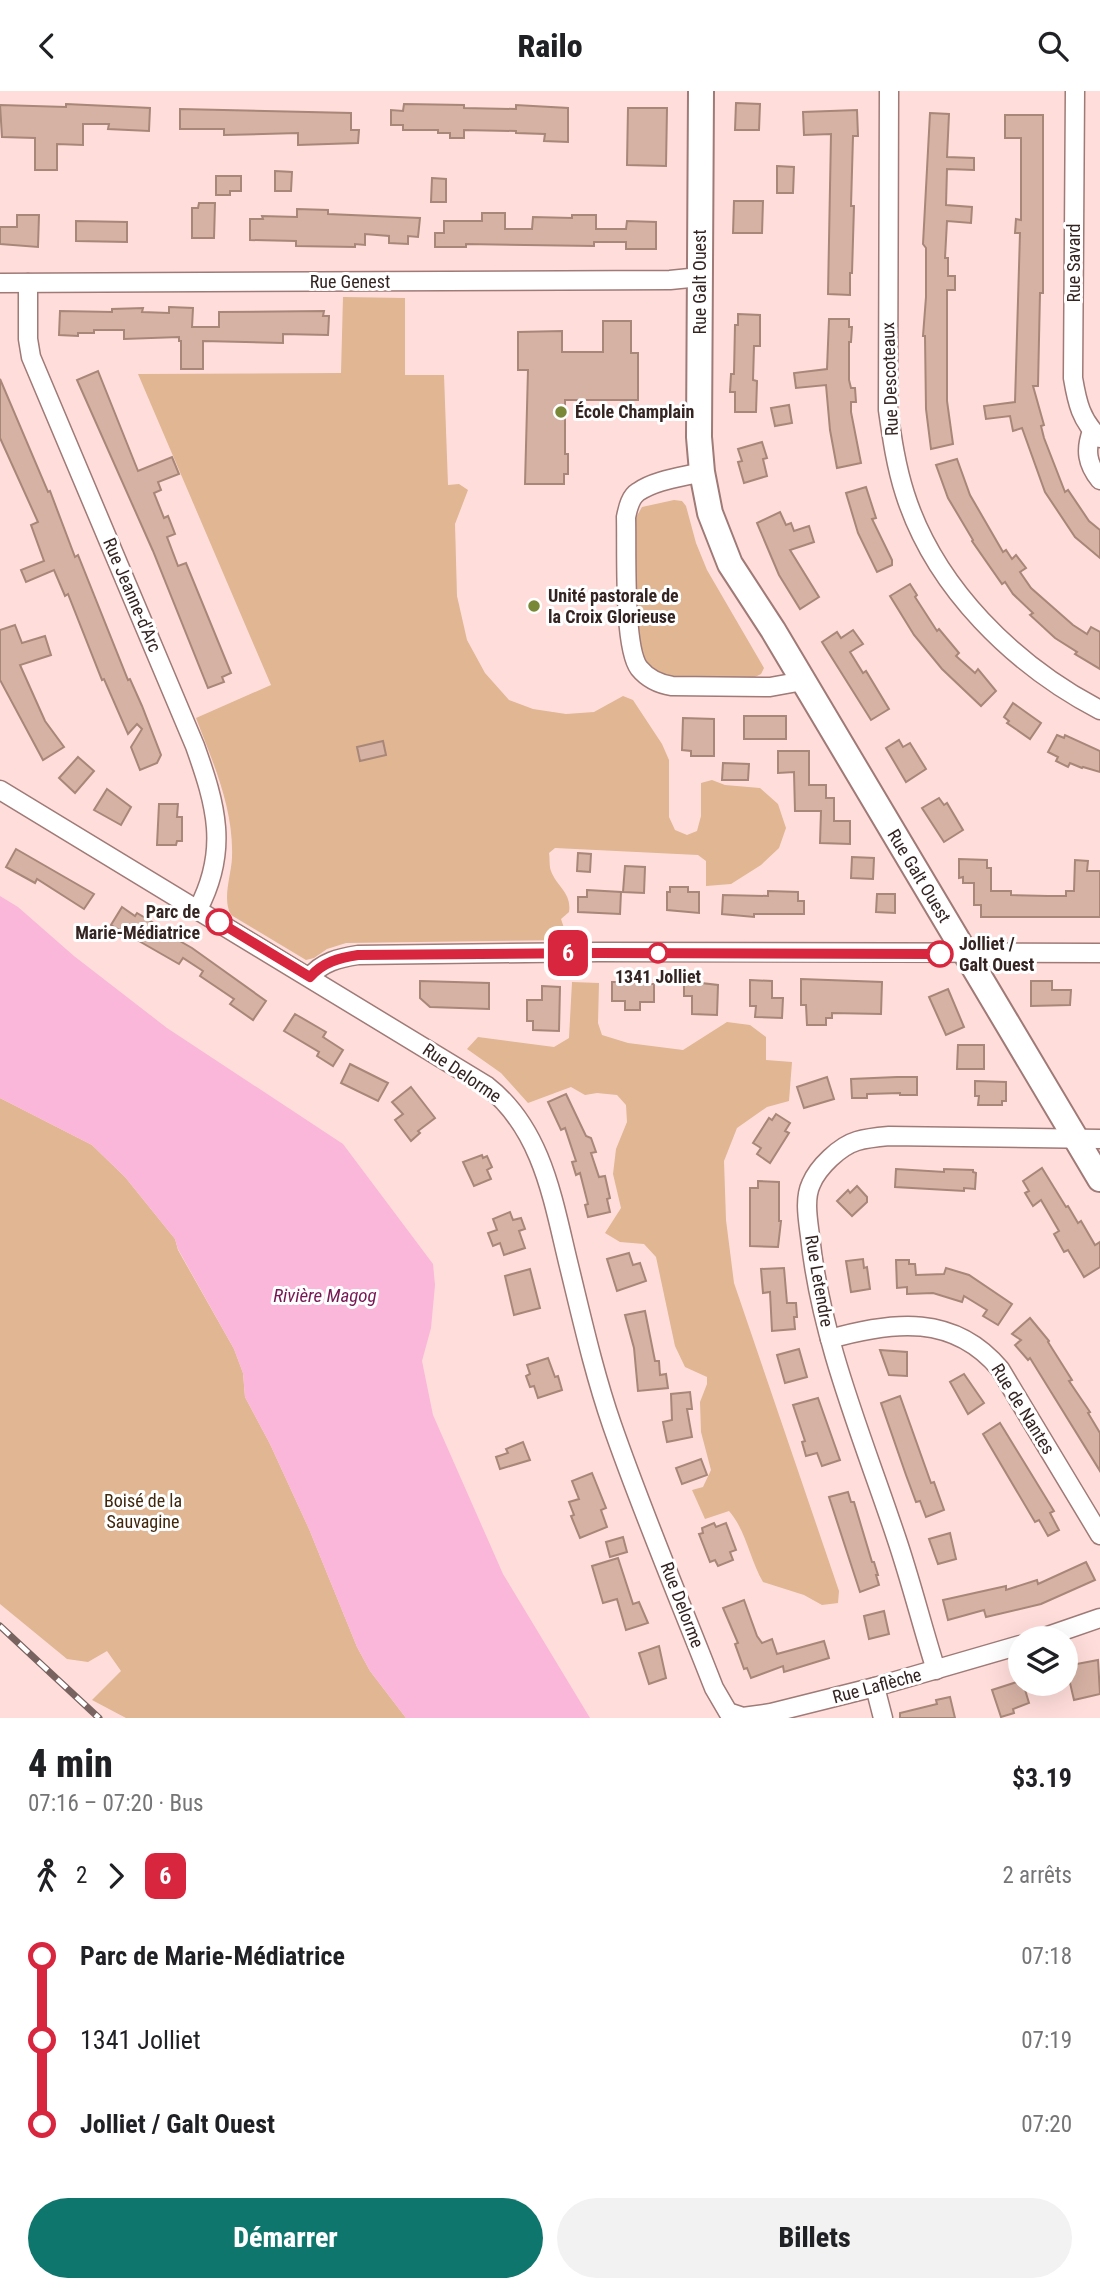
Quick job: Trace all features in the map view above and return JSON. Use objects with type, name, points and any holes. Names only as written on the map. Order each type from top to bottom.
[{"type":"street","name":"Rue Galt Ouest","points":[[701,91],[699,437],[702,473],[710,513],[730,565],[803,681],[966,954],[1088,1138],[1100,1179]]},
{"type":"street","name":"Rue Descoteaux","points":[[889,91],[888,398],[894,452],[905,495],[936,558],[977,615],[1002,643],[1057,686],[1100,710]]},
{"type":"street","name":"Rue Savard","points":[[1075,91],[1073,378],[1081,415],[1096,434],[1086,446],[1087,458],[1100,480]]},
{"type":"street","name":"Rue Genest","points":[[0,283],[452,283],[670,280],[700,277]]},
{"type":"street","name":"Rue Jeanne-d'Arc","points":[[28,283],[28,339],[31,357],[195,745],[212,793],[217,851],[214,872],[198,909]]},
{"type":"street","points":[[702,473],[652,486],[636,493],[630,503],[626,517],[630,640],[639,667],[662,685],[672,686],[770,687],[803,681]]},
{"type":"street","name":"Rue Delorme","points":[[0,790],[487,1086],[509,1105],[530,1137],[548,1179],[593,1363],[613,1427],[714,1688],[724,1708],[732,1715]]},
{"type":"street","points":[[310,977],[319,967],[358,955],[1100,953]]},
{"type":"street","name":"Rue Letendre","points":[[936,1670],[898,1541],[830,1339],[813,1268],[807,1198],[810,1185],[817,1174],[844,1148],[856,1141],[889,1136],[1088,1138]]},
{"type":"street","name":"Rue de Nantes","points":[[830,1339],[886,1327],[927,1326],[968,1340],[988,1354],[1000,1369],[1100,1535]]},
{"type":"street","points":[[1077,1626],[1100,1618]]},
{"type":"street","name":"Rue Laflèche","points":[[732,1715],[749,1717],[771,1713],[875,1687],[1008,1649]]},
{"type":"street","points":[[875,1687],[883,1718]]},
{"type":"green space","name":"Parc de Marie-Médiatrice","points":[[343,297],[405,298],[405,375],[444,375],[448,485],[459,484],[468,490],[455,524],[457,596],[467,640],[485,673],[509,700],[533,709],[566,714],[594,712],[623,696],[633,700],[662,744],[669,760],[669,817],[675,830],[687,835],[697,831],[701,816],[701,783],[712,780],[725,785],[760,788],[778,804],[786,828],[779,848],[761,865],[731,884],[706,886],[706,861],[698,855],[555,848],[549,853],[550,867],[568,900],[569,912],[561,919],[568,940],[346,943],[306,960],[231,915],[227,902],[232,858],[230,821],[221,786],[196,718],[271,685],[138,374],[341,373]]},
{"type":"green space","points":[[674,500],[682,501],[686,506],[707,570],[764,668],[761,674],[751,679],[674,680],[649,669],[637,648],[634,521],[642,507]]},
{"type":"green space","points":[[572,982],[599,983],[598,1023],[602,1035],[628,1043],[683,1050],[727,1022],[750,1025],[766,1037],[766,1060],[792,1062],[789,1101],[767,1107],[737,1128],[724,1161],[726,1220],[734,1283],[839,1591],[838,1603],[822,1605],[804,1595],[763,1582],[740,1527],[729,1511],[705,1519],[692,1490],[703,1487],[711,1470],[701,1432],[700,1402],[707,1377],[685,1367],[675,1346],[656,1257],[644,1244],[620,1242],[605,1233],[621,1208],[613,1174],[616,1149],[627,1122],[626,1105],[617,1095],[585,1095],[571,1087],[528,1103],[501,1073],[467,1049],[478,1037],[554,1047],[569,1038]]},
{"type":"green space","name":"Boisé de la Sauvagine","points":[[0,1098],[92,1145],[125,1177],[175,1239],[178,1250],[234,1349],[243,1373],[245,1397],[309,1529],[357,1647],[370,1671],[406,1718],[126,1718],[92,1700],[121,1671],[107,1651],[88,1662],[67,1659],[0,1604]]},
{"type":"water","name":"Rivière Magog","points":[[0,896],[18,907],[74,956],[167,1028],[343,1144],[433,1264],[435,1285],[431,1328],[422,1361],[433,1415],[503,1574],[590,1718],[406,1718],[370,1671],[357,1647],[309,1529],[245,1397],[243,1373],[234,1349],[175,1239],[125,1177],[92,1145],[0,1098]]},
{"type":"building","points":[[736,103],[760,104],[759,130],[735,130]]},
{"type":"building","points":[[66,104],[150,108],[149,131],[108,129],[109,124],[83,124],[83,145],[57,144],[57,170],[35,170],[35,138],[2,137],[0,105],[66,107]]},
{"type":"building","points":[[404,104],[464,105],[464,108],[516,109],[516,105],[568,108],[568,142],[544,141],[545,134],[516,131],[464,130],[464,138],[450,138],[450,133],[438,133],[438,130],[403,130],[403,125],[391,125],[391,110],[403,111]]},
{"type":"building","points":[[628,108],[667,108],[666,166],[627,165]]},
{"type":"building","points":[[180,109],[351,113],[351,130],[359,130],[358,143],[298,145],[298,133],[224,135],[224,129],[180,129]]},
{"type":"building","points":[[857,110],[858,136],[853,136],[851,206],[854,206],[850,295],[828,294],[831,134],[804,135],[803,112]]},
{"type":"building","points":[[930,113],[949,114],[947,157],[974,158],[974,170],[947,169],[946,205],[972,207],[971,223],[947,221],[945,258],[948,258],[948,276],[955,276],[955,290],[947,290],[947,401],[953,444],[931,449],[926,409],[923,336],[926,248],[923,244]]},
{"type":"building","points":[[1005,115],[1043,115],[1043,293],[1040,293],[1038,386],[1033,386],[1044,425],[1041,426],[1044,438],[1065,492],[1068,490],[1089,521],[1100,530],[1100,558],[1075,537],[1045,492],[1022,428],[1013,431],[1010,416],[986,419],[984,406],[1015,402],[1020,233],[1015,233],[1016,219],[1021,220],[1021,138],[1005,138]]},
{"type":"building","points":[[777,166],[794,167],[793,193],[777,193]]},
{"type":"building","points":[[275,171],[292,172],[291,191],[275,191]]},
{"type":"building","points":[[216,176],[241,176],[241,191],[230,191],[230,195],[216,195]]},
{"type":"building","points":[[432,178],[446,179],[446,202],[431,202]]},
{"type":"building","points":[[734,201],[763,201],[762,233],[733,233]]},
{"type":"building","points":[[199,203],[215,203],[214,238],[192,238],[192,208],[198,208]]},
{"type":"building","points":[[297,209],[328,210],[328,214],[420,218],[418,237],[408,236],[408,244],[389,243],[389,236],[365,234],[365,245],[355,244],[355,247],[296,246],[296,241],[250,240],[250,219],[263,219],[262,216],[297,217]]},
{"type":"building","points":[[482,213],[505,213],[505,229],[532,229],[533,217],[572,218],[572,215],[596,215],[596,229],[626,229],[627,221],[656,222],[656,249],[626,249],[626,242],[594,242],[594,246],[466,244],[466,247],[435,247],[435,233],[444,233],[444,221],[482,221]]},
{"type":"building","points":[[17,215],[39,215],[38,247],[0,244],[0,227],[17,227]]},
{"type":"building","points":[[76,221],[127,222],[127,242],[76,241]]},
{"type":"building","points":[[169,307],[193,308],[192,327],[219,327],[219,312],[324,311],[323,316],[329,316],[328,335],[283,334],[283,343],[203,341],[203,369],[181,369],[179,337],[124,339],[124,330],[94,330],[94,333],[78,333],[78,336],[59,335],[60,311],[112,312],[112,309],[143,308],[142,312],[169,313]]},
{"type":"building","points":[[738,314],[760,315],[760,346],[754,346],[756,412],[735,412],[735,392],[730,392],[731,374],[734,374],[735,325],[738,325]]},
{"type":"building","points":[[829,319],[849,319],[849,327],[852,327],[849,342],[849,380],[851,388],[855,388],[856,402],[851,402],[851,412],[861,463],[837,468],[826,385],[796,388],[794,373],[827,369]]},
{"type":"building","points":[[603,321],[631,321],[631,353],[638,353],[638,400],[565,400],[565,454],[568,454],[568,474],[564,474],[564,484],[525,484],[528,370],[518,370],[518,332],[562,331],[562,352],[603,352]]},
{"type":"building","points":[[98,371],[138,471],[172,457],[179,474],[158,482],[161,490],[154,493],[164,518],[168,516],[175,534],[167,537],[178,566],[186,563],[231,673],[222,677],[224,682],[208,688],[153,551],[77,380]]},
{"type":"building","points":[[0,379],[48,492],[50,491],[75,557],[78,555],[161,755],[157,763],[140,770],[131,747],[142,729],[137,724],[128,734],[104,679],[102,680],[68,594],[65,596],[54,570],[26,582],[21,570],[44,561],[31,525],[38,522],[0,438]]},
{"type":"building","points":[[789,405],[792,423],[775,426],[771,408]]},
{"type":"building","points":[[762,442],[767,458],[763,459],[767,476],[744,483],[738,462],[742,461],[738,449]]},
{"type":"building","points":[[957,459],[970,495],[1003,552],[1006,550],[1012,559],[1016,555],[1026,568],[1020,572],[1031,588],[1087,634],[1091,627],[1100,632],[1100,669],[1075,654],[1077,652],[1055,638],[1030,615],[1033,613],[1013,594],[1005,582],[1002,584],[972,541],[948,498],[936,465]]},
{"type":"building","points":[[866,487],[876,518],[872,519],[892,560],[892,565],[877,572],[858,533],[846,493]]},
{"type":"building","points":[[780,512],[786,525],[791,523],[794,531],[809,526],[814,542],[790,550],[819,597],[800,609],[779,575],[757,523]]},
{"type":"building","points":[[910,584],[917,595],[915,597],[937,631],[939,629],[959,653],[956,656],[975,673],[978,669],[996,691],[981,706],[942,669],[914,635],[890,596]]},
{"type":"building","points":[[15,625],[22,643],[45,636],[51,655],[20,665],[45,721],[64,747],[43,760],[0,680],[0,630]]},
{"type":"building","points":[[853,630],[863,644],[850,652],[863,673],[866,671],[889,709],[871,720],[822,642],[837,632],[841,638]]},
{"type":"building","points":[[1013,703],[1041,723],[1030,739],[1007,723],[1009,721],[1004,717]]},
{"type":"building","points":[[744,716],[786,716],[786,739],[744,739]]},
{"type":"building","points":[[683,718],[714,719],[714,756],[691,756],[691,751],[682,750]]},
{"type":"building","points":[[1057,735],[1064,738],[1065,735],[1100,751],[1100,772],[1070,763],[1068,767],[1056,761],[1058,757],[1048,752]]},
{"type":"building","points":[[899,740],[903,747],[910,743],[926,769],[906,782],[886,748]]},
{"type":"building","points":[[383,741],[386,755],[360,761],[357,747]]},
{"type":"building","points":[[778,751],[809,751],[809,785],[826,785],[826,798],[834,798],[834,821],[850,821],[850,844],[820,843],[821,811],[795,811],[794,772],[778,773]]},
{"type":"building","points":[[78,757],[94,771],[75,793],[59,778]]},
{"type":"building","points":[[723,763],[749,764],[748,780],[722,780]]},
{"type":"building","points":[[107,789],[131,807],[121,825],[94,810]]},
{"type":"building","points":[[939,798],[944,805],[947,803],[963,830],[944,842],[922,808]]},
{"type":"building","points":[[159,804],[178,804],[177,817],[182,817],[182,841],[177,841],[176,845],[157,845]]},
{"type":"building","points":[[16,849],[94,894],[84,909],[37,879],[35,883],[6,867]]},
{"type":"building","points":[[578,853],[591,854],[590,872],[577,871]]},
{"type":"building","points":[[852,857],[874,858],[873,879],[851,878]]},
{"type":"building","points":[[959,859],[987,860],[987,868],[991,868],[991,891],[1011,891],[1011,895],[1048,896],[1066,896],[1066,891],[1074,891],[1075,860],[1088,861],[1087,871],[1100,871],[1100,917],[981,917],[981,905],[974,905],[974,883],[963,883],[963,877],[959,878]]},
{"type":"building","points":[[625,866],[645,867],[644,893],[623,892]]},
{"type":"building","points":[[670,887],[688,887],[688,892],[699,892],[699,913],[667,910],[667,892],[670,892]]},
{"type":"building","points":[[587,890],[621,892],[620,914],[578,912],[578,897],[587,897]]},
{"type":"building","points":[[768,891],[798,892],[798,901],[804,901],[804,914],[754,914],[754,917],[722,914],[723,895],[768,896]]},
{"type":"building","points":[[877,894],[895,894],[895,913],[876,912]]},
{"type":"building","points":[[122,907],[135,916],[137,913],[152,922],[150,924],[192,948],[266,1001],[253,1020],[230,1004],[234,999],[200,976],[203,971],[183,958],[179,964],[111,925]]},
{"type":"building","points":[[801,979],[882,982],[881,1014],[832,1013],[832,1018],[826,1018],[826,1025],[807,1025],[806,1005],[801,1005]]},
{"type":"building","points":[[625,980],[654,984],[654,1002],[640,1002],[640,1010],[625,1010],[625,1001],[612,1001],[612,982]]},
{"type":"building","points":[[750,980],[772,981],[772,998],[783,998],[782,1018],[755,1017],[756,1006],[750,1006]]},
{"type":"building","points":[[420,981],[489,983],[489,1009],[430,1007],[420,998]]},
{"type":"building","points":[[684,981],[718,985],[717,1015],[692,1014],[692,996],[684,996]]},
{"type":"building","points":[[1031,981],[1052,981],[1052,990],[1071,990],[1070,1005],[1031,1006]]},
{"type":"building","points":[[542,986],[560,987],[559,1031],[533,1030],[533,1021],[527,1021],[527,1000],[542,1000]]},
{"type":"building","points":[[948,989],[964,1027],[946,1035],[929,997]]},
{"type":"building","points":[[295,1014],[326,1032],[323,1037],[343,1050],[333,1066],[317,1056],[319,1052],[284,1031]]},
{"type":"building","points":[[958,1045],[984,1045],[984,1069],[957,1069]]},
{"type":"building","points":[[350,1064],[388,1083],[378,1101],[341,1083]]},
{"type":"building","points":[[827,1077],[834,1099],[804,1108],[797,1087]]},
{"type":"building","points":[[917,1077],[917,1095],[867,1094],[867,1098],[852,1098],[851,1079]]},
{"type":"building","points":[[975,1081],[1006,1082],[1006,1101],[1002,1101],[1002,1105],[978,1105],[979,1096],[975,1096]]},
{"type":"building","points":[[411,1087],[435,1118],[418,1131],[420,1133],[411,1141],[395,1120],[403,1114],[392,1102]]},
{"type":"building","points":[[566,1094],[586,1136],[591,1138],[596,1152],[591,1153],[599,1177],[605,1176],[610,1212],[588,1217],[585,1205],[588,1204],[580,1173],[576,1175],[572,1162],[576,1161],[565,1128],[561,1130],[548,1102]]},
{"type":"building","points":[[776,1114],[790,1123],[785,1131],[789,1133],[770,1163],[757,1154],[761,1148],[753,1143],[769,1118],[772,1120]]},
{"type":"building","points":[[482,1155],[483,1158],[487,1156],[492,1167],[487,1170],[491,1179],[474,1186],[463,1162]]},
{"type":"building","points":[[1042,1168],[1066,1207],[1068,1206],[1078,1223],[1081,1221],[1095,1245],[1100,1242],[1100,1267],[1084,1277],[1068,1250],[1064,1252],[1054,1234],[1059,1231],[1041,1200],[1033,1206],[1025,1193],[1029,1191],[1023,1181]]},
{"type":"building","points":[[896,1169],[944,1172],[944,1169],[973,1170],[976,1173],[975,1189],[964,1188],[964,1191],[895,1187]]},
{"type":"building","points":[[758,1181],[779,1182],[781,1221],[778,1247],[750,1246],[750,1188],[758,1188]]},
{"type":"building","points":[[857,1186],[867,1197],[867,1202],[852,1216],[837,1201],[848,1190],[850,1193]]},
{"type":"building","points":[[510,1212],[513,1220],[521,1218],[525,1229],[519,1231],[525,1248],[504,1255],[500,1243],[493,1246],[488,1233],[497,1230],[493,1219]]},
{"type":"building","points":[[629,1253],[633,1265],[640,1263],[646,1281],[617,1291],[607,1259]]},
{"type":"building","points":[[863,1259],[870,1289],[851,1292],[846,1261]]},
{"type":"building","points":[[896,1260],[909,1260],[909,1264],[915,1264],[916,1275],[944,1274],[946,1268],[969,1275],[1012,1304],[998,1325],[983,1316],[987,1310],[964,1296],[962,1302],[933,1293],[907,1294],[907,1287],[897,1288]]},
{"type":"building","points":[[784,1268],[787,1303],[796,1303],[795,1329],[772,1331],[770,1292],[763,1293],[761,1269]]},
{"type":"building","points":[[530,1269],[540,1308],[514,1315],[505,1276]]},
{"type":"building","points":[[645,1311],[655,1361],[659,1361],[660,1375],[666,1374],[668,1388],[638,1391],[634,1348],[625,1315]]},
{"type":"building","points":[[1030,1318],[1049,1341],[1100,1433],[1100,1471],[1030,1358],[1028,1360],[1015,1345],[1021,1340],[1012,1334]]},
{"type":"building","points":[[799,1349],[807,1377],[785,1383],[777,1355]]},
{"type":"building","points":[[880,1350],[907,1352],[907,1376],[889,1375]]},
{"type":"building","points":[[548,1358],[562,1390],[538,1398],[534,1386],[530,1387],[526,1376],[530,1374],[527,1365]]},
{"type":"building","points":[[964,1374],[984,1403],[968,1414],[950,1382]]},
{"type":"building","points":[[690,1392],[692,1409],[687,1409],[692,1437],[667,1442],[663,1422],[672,1420],[671,1394]]},
{"type":"building","points":[[900,1396],[931,1483],[934,1482],[944,1510],[926,1517],[920,1501],[916,1502],[881,1403]]},
{"type":"building","points":[[818,1398],[840,1460],[822,1466],[817,1453],[806,1456],[802,1442],[805,1441],[793,1405]]},
{"type":"building","points":[[1000,1423],[1054,1511],[1050,1513],[1059,1530],[1048,1536],[1039,1520],[1035,1522],[983,1434]]},
{"type":"building","points":[[523,1442],[530,1460],[500,1469],[496,1457],[508,1453],[506,1449]]},
{"type":"building","points":[[701,1459],[707,1475],[682,1484],[676,1468]]},
{"type":"building","points":[[592,1473],[606,1508],[601,1510],[607,1527],[580,1538],[571,1516],[574,1515],[569,1502],[579,1499],[572,1481]]},
{"type":"building","points":[[848,1492],[851,1502],[854,1502],[878,1575],[879,1585],[860,1592],[829,1497]]},
{"type":"building","points":[[714,1523],[716,1527],[726,1523],[736,1550],[730,1552],[733,1560],[718,1566],[715,1560],[710,1562],[699,1534],[703,1533],[702,1528]]},
{"type":"building","points":[[950,1533],[956,1559],[938,1564],[929,1539]]},
{"type":"building","points":[[623,1537],[627,1552],[610,1557],[606,1542]]},
{"type":"building","points":[[618,1558],[633,1604],[639,1602],[648,1623],[626,1630],[617,1599],[603,1603],[592,1566]]},
{"type":"building","points":[[1086,1562],[1095,1580],[1041,1604],[986,1617],[984,1610],[948,1620],[943,1600],[1006,1586],[1006,1590],[1037,1580],[1038,1584]]},
{"type":"building","points":[[744,1600],[757,1636],[762,1643],[772,1639],[777,1654],[824,1641],[829,1658],[784,1672],[783,1666],[751,1678],[747,1668],[744,1669],[735,1644],[738,1643],[723,1608]]},
{"type":"building","points":[[884,1611],[889,1634],[869,1639],[864,1616]]},
{"type":"building","points":[[659,1646],[666,1678],[649,1684],[639,1653]]},
{"type":"building","points":[[1098,1660],[1100,1694],[1074,1700],[1073,1696],[1078,1696],[1078,1664]]},
{"type":"building","points":[[1008,1685],[1008,1696],[1027,1696],[1029,1703],[1013,1709],[1014,1713],[1001,1717],[992,1690]]},
{"type":"building","points":[[950,1697],[955,1718],[900,1718],[900,1713],[937,1704],[936,1700]]},
{"type":"railway","points":[[0,1626],[99,1718]]},
{"type":"bus line","name":"6","points":[[219,922],[310,977],[319,967],[358,955],[940,954]]},
{"type":"place","name":"École Champlain","points":[[561,412]]},
{"type":"place","name":"Unité pastorale de la Croix Glorieuse","points":[[534,606]]},
{"type":"place","name":"Parc de Marie-Médiatrice","points":[[219,922]]},
{"type":"place","name":"1341 Jolliet","points":[[658,953]]},
{"type":"place","name":"Jolliet / Galt Ouest","points":[[940,954]]}]
